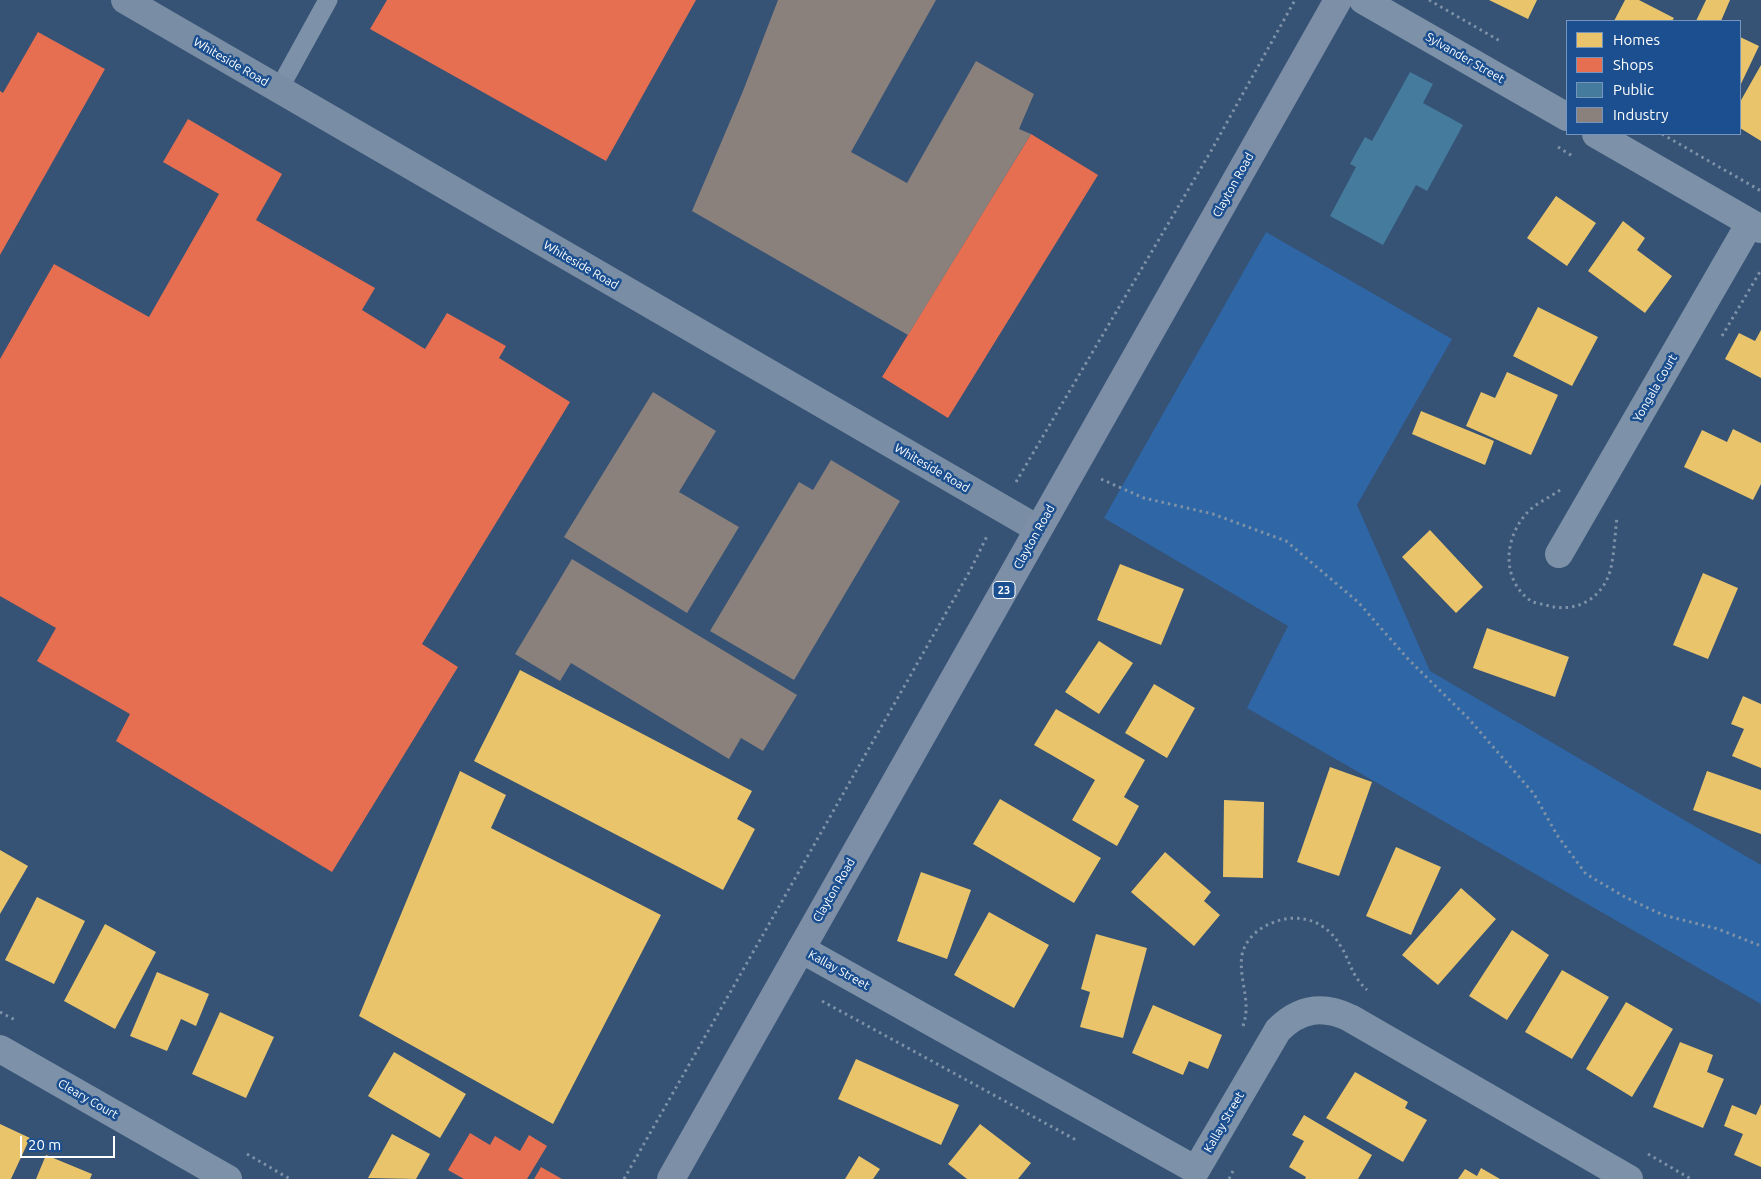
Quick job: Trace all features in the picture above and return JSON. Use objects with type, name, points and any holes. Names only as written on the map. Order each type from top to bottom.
[{"type":"main road","name":"Clayton Road","points":[[670,1179],[1338,0]]},
{"type":"street","name":"Whiteside Road","points":[[125,0],[1038,529]]},
{"type":"street","name":"Sylvander Street","points":[[1363,0],[1566,116]]},
{"type":"street","points":[[1598,135],[1756,226]]},
{"type":"street","name":"Yongala Court","points":[[1559,554],[1756,226]]},
{"type":"street","name":"Kallay Street","points":[[800,949],[1194,1175],[1278,1030],[1296,1015],[1309,1010],[1323,1010],[1336,1012],[1350,1018],[1629,1179]]},
{"type":"street","name":"Cleary Court","points":[[0,1049],[228,1179]]},
{"type":"lane","points":[[279,89],[328,0]]},
{"type":"path","points":[[624,1179],[971,569],[1000,507],[1211,151],[1295,0]]},
{"type":"path","points":[[1664,135],[1761,191]]},
{"type":"path","points":[[1551,144],[1577,158]]},
{"type":"path","points":[[1073,467],[1144,498],[1213,514],[1286,540],[1358,602],[1409,660],[1468,718],[1534,794],[1558,835],[1586,874],[1625,897],[1663,915],[1718,929],[1761,946]]},
{"type":"path","points":[[822,1001],[1078,1142]]},
{"type":"path","points":[[1229,1179],[1234,1170]]},
{"type":"shaded area","points":[[1266,232],[1452,339],[1357,505],[1430,671],[1761,865],[1761,1004],[1247,708],[1288,626],[1104,518]]},
{"type":"building: Homes","points":[[1489,0],[1537,0],[1528,19]]},
{"type":"building: Homes","points":[[1625,0],[1639,0],[1674,18],[1673,20],[1615,20]]},
{"type":"building: Homes","points":[[1706,0],[1730,0],[1721,20],[1696,20]]},
{"type":"building: Homes","points":[[1741,37],[1759,46],[1741,84]]},
{"type":"building: Homes","points":[[1761,65],[1761,141],[1741,129],[1741,100]]},
{"type":"building: Homes","points":[[1556,196],[1596,223],[1567,266],[1527,238]]},
{"type":"building: Homes","points":[[1623,221],[1645,238],[1637,250],[1672,276],[1645,313],[1588,271]]},
{"type":"building: Homes","points":[[1538,307],[1598,337],[1572,386],[1513,356]]},
{"type":"building: Homes","points":[[1761,330],[1761,378],[1725,359],[1739,333],[1755,341]]},
{"type":"building: Homes","points":[[1507,372],[1558,395],[1531,455],[1466,426],[1481,392],[1495,398]]},
{"type":"building: Homes","points":[[1421,411],[1494,441],[1485,465],[1412,434]]},
{"type":"building: Homes","points":[[1733,429],[1761,443],[1761,484],[1753,500],[1684,467],[1702,430],[1727,442]]},
{"type":"building: Homes","points":[[1430,530],[1483,587],[1456,613],[1402,557]]},
{"type":"building: Homes","points":[[1120,564],[1184,589],[1161,645],[1097,620]]},
{"type":"building: Homes","points":[[1703,573],[1738,588],[1708,659],[1673,645]]},
{"type":"building: Homes","points":[[1487,628],[1569,657],[1555,697],[1473,668]]},
{"type":"building: Homes","points":[[1099,641],[1133,663],[1099,714],[1065,692]]},
{"type":"building: Homes","points":[[520,670],[752,791],[737,819],[755,829],[723,890],[474,761]]},
{"type":"building: Homes","points":[[1154,684],[1195,708],[1167,758],[1125,733]]},
{"type":"building: Homes","points":[[1743,696],[1761,704],[1761,768],[1732,756],[1744,729],[1731,724]]},
{"type":"building: Homes","points":[[1056,709],[1145,760],[1124,797],[1139,806],[1117,846],[1072,820],[1095,780],[1034,745]]},
{"type":"building: Homes","points":[[1330,767],[1372,782],[1339,876],[1297,862]]},
{"type":"building: Homes","points":[[460,771],[506,795],[491,828],[661,915],[553,1124],[359,1016]]},
{"type":"building: Homes","points":[[1707,771],[1761,790],[1761,834],[1693,810]]},
{"type":"building: Homes","points":[[1000,799],[1101,858],[1074,903],[973,844]]},
{"type":"building: Homes","points":[[1224,800],[1264,802],[1263,878],[1223,877]]},
{"type":"building: Homes","points":[[1396,847],[1441,867],[1411,935],[1366,916]]},
{"type":"building: Homes","points":[[0,850],[28,866],[0,914]]},
{"type":"building: Homes","points":[[1165,852],[1211,892],[1204,901],[1220,915],[1194,946],[1131,892]]},
{"type":"building: Homes","points":[[921,872],[971,890],[947,959],[897,941]]},
{"type":"building: Homes","points":[[1461,888],[1496,919],[1438,985],[1402,955]]},
{"type":"building: Homes","points":[[37,897],[85,921],[54,984],[5,960]]},
{"type":"building: Homes","points":[[989,912],[1049,945],[1014,1008],[954,975]]},
{"type":"building: Homes","points":[[105,924],[156,952],[115,1029],[64,1001]]},
{"type":"building: Homes","points":[[1512,930],[1549,955],[1507,1020],[1469,996]]},
{"type":"building: Homes","points":[[1096,934],[1147,948],[1123,1038],[1080,1027],[1090,992],[1081,989]]},
{"type":"building: Homes","points":[[1562,970],[1609,997],[1572,1059],[1525,1032]]},
{"type":"building: Homes","points":[[157,972],[209,994],[196,1026],[181,1019],[167,1051],[130,1036]]},
{"type":"building: Homes","points":[[1626,1002],[1673,1029],[1632,1097],[1586,1069]]},
{"type":"building: Homes","points":[[1153,1005],[1222,1035],[1208,1069],[1189,1061],[1183,1075],[1132,1053]]},
{"type":"building: Homes","points":[[220,1012],[274,1037],[246,1098],[192,1074]]},
{"type":"building: Homes","points":[[1680,1042],[1713,1055],[1707,1072],[1724,1079],[1703,1128],[1653,1107]]},
{"type":"building: Homes","points":[[394,1052],[466,1094],[440,1138],[368,1096]]},
{"type":"building: Homes","points":[[856,1059],[959,1105],[941,1145],[838,1099]]},
{"type":"building: Homes","points":[[1355,1072],[1408,1102],[1405,1108],[1427,1120],[1403,1162],[1326,1118]]},
{"type":"building: Homes","points":[[1761,1104],[1761,1167],[1734,1155],[1743,1134],[1724,1126],[1732,1105],[1756,1115]]},
{"type":"building: Homes","points":[[1304,1115],[1372,1155],[1358,1179],[1305,1179],[1306,1177],[1289,1167],[1304,1141],[1292,1135]]},
{"type":"building: Homes","points":[[0,1124],[30,1138],[11,1179],[0,1179]]},
{"type":"building: Homes","points":[[980,1124],[1031,1163],[1018,1179],[967,1179],[948,1164]]},
{"type":"building: Homes","points":[[392,1134],[430,1154],[416,1179],[368,1178]]},
{"type":"building: Homes","points":[[46,1155],[92,1174],[90,1179],[36,1179]]},
{"type":"building: Homes","points":[[859,1156],[880,1169],[873,1179],[845,1179]]},
{"type":"building: Homes","points":[[1481,1168],[1500,1179],[1458,1179],[1465,1169],[1477,1176]]},
{"type":"building: Shops","points":[[387,0],[696,0],[606,161],[370,29]]},
{"type":"building: Shops","points":[[38,32],[105,69],[0,255],[0,91],[3,93]]},
{"type":"building: Shops","points":[[188,119],[282,174],[256,220],[375,288],[362,310],[425,349],[447,313],[506,346],[499,358],[570,402],[422,644],[458,667],[332,872],[116,741],[130,714],[37,661],[56,628],[0,596],[0,359],[54,264],[149,317],[219,194],[163,162]]},
{"type":"building: Shops","points":[[1031,134],[1098,175],[948,418],[882,377]]},
{"type":"building: Shops","points":[[470,1133],[490,1145],[495,1136],[520,1151],[529,1135],[547,1146],[527,1179],[464,1179],[448,1170]]},
{"type":"building: Shops","points":[[541,1167],[562,1179],[534,1179]]},
{"type":"building: Public","points":[[1410,72],[1433,84],[1423,103],[1463,125],[1427,191],[1416,185],[1383,245],[1330,216],[1356,167],[1350,164],[1365,137],[1372,141]]},
{"type":"building: Industry","points":[[778,0],[936,0],[851,152],[907,183],[976,61],[1034,94],[1019,129],[1031,134],[908,335],[692,211],[743,91]]},
{"type":"building: Industry","points":[[653,392],[716,431],[679,492],[739,527],[687,613],[564,537]]},
{"type":"building: Industry","points":[[831,460],[900,501],[794,680],[710,631],[799,482],[813,490]]},
{"type":"building: Industry","points":[[572,559],[797,695],[763,751],[741,738],[729,759],[571,663],[560,681],[515,654]]}]
